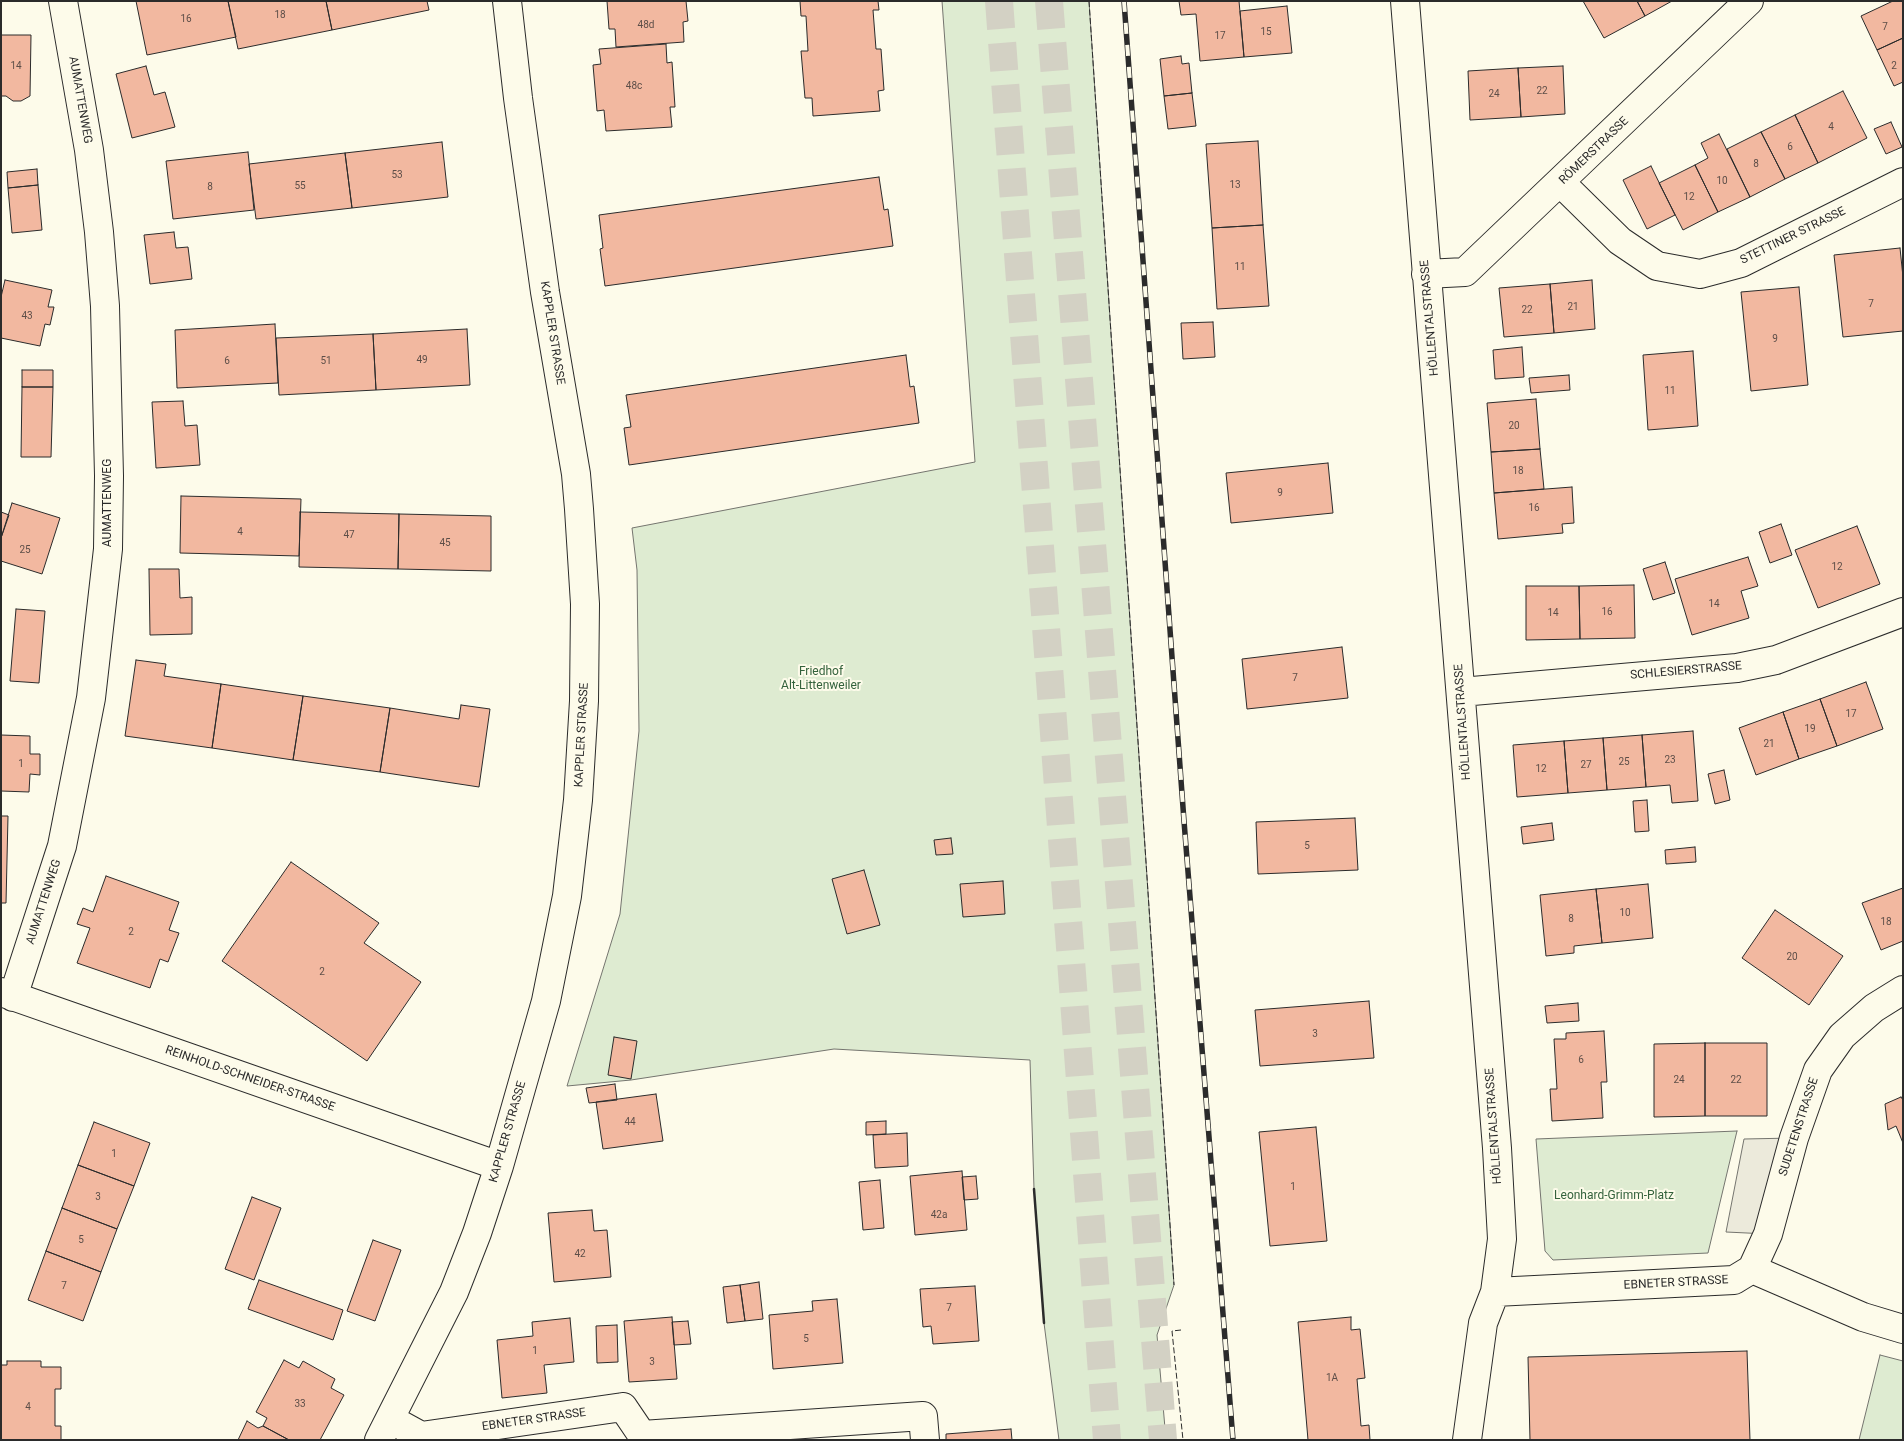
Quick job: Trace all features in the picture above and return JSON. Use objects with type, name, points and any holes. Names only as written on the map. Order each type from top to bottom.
[{"type":"street","name":"AUMATTENWEG","points":[[7,995],[62,846],[91,698],[108,549],[109,476],[105,306],[99,232],[89,150],[63,1]]},
{"type":"street","name":"KAPPLER STRASSE","points":[[384,1429],[454,1292],[477,1233],[499,1166],[546,1001],[567,896],[578,800],[584,701],[585,604],[576,474],[545,292],[518,98],[507,1]]},
{"type":"street","name":"HÖLLENTALSTRASSE","points":[[1405,1],[1497,1148],[1502,1239],[1495,1292],[1483,1323],[1467,1440]]},
{"type":"street","name":"RÖMERSTRASSE","points":[[1426,274],[1465,272],[1561,183],[1749,1]]},
{"type":"street","name":"STETTINER STRASSE","points":[[1561,183],[1620,241],[1657,266],[1700,274],[1741,263],[1903,182]]},
{"type":"street","name":"SCHLESIERSTRASSE","points":[[1461,692],[1737,668],[1776,660],[1903,612]]},
{"type":"street","name":"SUDETENSTRASSE","points":[[1752,1269],[1768,1234],[1794,1138],[1818,1070],[1842,1036],[1874,1008],[1903,990]]},
{"type":"street","name":"REINHOLD-SCHNEIDER-STRASSE","points":[[7,995],[499,1166]]},
{"type":"street","name":"EBNETER STRASSE","points":[[1495,1292],[1734,1280],[1752,1269]]},
{"type":"street","points":[[1752,1269],[1863,1317],[1903,1329]]},
{"type":"street","name":"EBNETER STRASSE","points":[[384,1429],[421,1436],[623,1407]]},
{"type":"street","points":[[623,1407],[625,1440]]},
{"type":"street","points":[[623,1407],[642,1435],[923,1416],[925,1440]]},
{"type":"green space","name":"Friedhof Alt-Littenweiler","points":[[942,1],[1089,1],[1174,1285],[1157,1335],[1166,1440],[1059,1440],[1044,1323],[1034,1189],[1030,1060],[834,1049],[631,1080],[567,1086],[620,914],[639,731],[637,570],[632,528],[975,462]]},
{"type":"green space","name":"Leonhard-Grimm-Platz","points":[[1737,1131],[1708,1253],[1553,1260],[1545,1251],[1536,1139]]},
{"type":"green space","points":[[1880,1355],[1903,1361],[1903,1440],[1859,1440]]},
{"type":"shaded area","points":[[1794,1138],[1768,1234],[1726,1232],[1744,1139]]},
{"type":"building","points":[[136,1],[228,1],[236,37],[147,55]]},
{"type":"building","points":[[228,1],[326,1],[332,30],[238,49]]},
{"type":"building","points":[[326,1],[427,1],[429,10],[332,30]]},
{"type":"building","points":[[607,1],[686,1],[688,21],[683,22],[684,42],[616,47],[615,29],[609,29]]},
{"type":"building","points":[[800,1],[878,1],[879,10],[873,10],[876,49],[881,49],[884,90],[878,91],[880,111],[813,116],[812,98],[805,98],[801,51],[808,51],[806,16],[801,16]]},
{"type":"building","points":[[1179,1],[1239,1],[1244,57],[1200,61],[1196,14],[1181,15]]},
{"type":"building","points":[[1583,1],[1637,1],[1645,16],[1604,38]]},
{"type":"building","points":[[1637,1],[1672,1],[1645,16]]},
{"type":"building","points":[[1893,1],[1903,1],[1903,38],[1877,50],[1861,16]]},
{"type":"building","points":[[1287,6],[1292,53],[1244,57],[1240,11]]},
{"type":"building","points":[[1,35],[31,35],[30,96],[21,101],[13,101],[6,96],[1,96]]},
{"type":"building","points":[[1903,38],[1903,82],[1894,86],[1877,50]]},
{"type":"building","points":[[666,44],[667,63],[672,62],[675,107],[670,107],[672,127],[606,131],[604,110],[597,111],[593,65],[601,64],[599,49]]},
{"type":"building","points":[[1181,56],[1182,64],[1189,63],[1192,93],[1164,96],[1160,59]]},
{"type":"building","points":[[146,66],[154,95],[165,92],[175,127],[132,138],[116,74]]},
{"type":"building","points":[[1563,66],[1565,114],[1521,117],[1518,68]]},
{"type":"building","points":[[1518,68],[1521,117],[1470,120],[1468,71]]},
{"type":"building","points":[[1843,91],[1867,138],[1818,163],[1795,115]]},
{"type":"building","points":[[1192,93],[1196,126],[1168,129],[1164,96]]},
{"type":"building","points":[[1795,115],[1818,163],[1785,179],[1761,132]]},
{"type":"building","points":[[1891,122],[1902,147],[1886,154],[1874,129]]},
{"type":"building","points":[[1761,132],[1785,179],[1750,197],[1727,149]]},
{"type":"building","points":[[1719,134],[1750,197],[1718,212],[1695,165],[1708,158],[1701,143]]},
{"type":"building","points":[[1258,141],[1263,225],[1212,228],[1206,144]]},
{"type":"building","points":[[442,142],[448,197],[352,208],[345,153]]},
{"type":"building","points":[[248,152],[254,210],[173,219],[166,161]]},
{"type":"building","points":[[345,153],[352,208],[256,219],[249,164]]},
{"type":"building","points":[[1695,165],[1718,212],[1683,230],[1659,183]]},
{"type":"building","points":[[1651,166],[1675,215],[1647,229],[1623,180]]},
{"type":"building","points":[[37,169],[38,185],[8,188],[7,172]]},
{"type":"building","points":[[879,177],[884,210],[888,209],[893,246],[605,286],[600,249],[603,248],[599,215]]},
{"type":"building","points":[[38,185],[42,230],[12,233],[8,188]]},
{"type":"building","points":[[1263,225],[1269,306],[1217,309],[1212,228]]},
{"type":"building","points":[[174,232],[176,248],[188,247],[192,279],[150,284],[144,235]]},
{"type":"building","points":[[1900,248],[1903,277],[1903,331],[1843,337],[1834,255]]},
{"type":"building","points":[[5,280],[52,290],[48,307],[54,307],[50,325],[45,324],[40,346],[1,338],[1,297]]},
{"type":"building","points":[[1592,280],[1595,329],[1554,333],[1550,284]]},
{"type":"building","points":[[1550,284],[1554,333],[1504,337],[1499,288]]},
{"type":"building","points":[[1799,287],[1808,385],[1751,391],[1741,292]]},
{"type":"building","points":[[1213,322],[1215,357],[1183,359],[1181,323]]},
{"type":"building","points":[[275,324],[278,383],[177,388],[175,330]]},
{"type":"building","points":[[467,329],[470,385],[376,390],[373,334]]},
{"type":"building","points":[[373,334],[376,390],[279,395],[276,338]]},
{"type":"building","points":[[1522,347],[1524,377],[1495,379],[1493,350]]},
{"type":"building","points":[[1693,351],[1698,426],[1648,430],[1643,355]]},
{"type":"building","points":[[906,355],[910,387],[914,386],[919,423],[629,465],[624,428],[631,427],[626,395]]},
{"type":"building","points":[[22,370],[53,370],[53,387],[22,387]]},
{"type":"building","points":[[1569,375],[1570,390],[1531,393],[1529,378]]},
{"type":"building","points":[[22,387],[53,387],[51,457],[21,457]]},
{"type":"building","points":[[1536,399],[1540,449],[1491,452],[1487,403]]},
{"type":"building","points":[[183,401],[185,426],[197,425],[200,465],[156,468],[152,402]]},
{"type":"building","points":[[1540,449],[1544,489],[1494,493],[1491,452]]},
{"type":"building","points":[[1328,463],[1333,513],[1231,523],[1226,473]]},
{"type":"building","points":[[1572,487],[1574,523],[1562,524],[1563,533],[1498,539],[1494,493]]},
{"type":"building","points":[[181,496],[301,499],[299,556],[180,553]]},
{"type":"building","points":[[12,503],[60,518],[42,574],[1,561],[1,538]]},
{"type":"building","points":[[1,512],[9,515],[1,538]]},
{"type":"building","points":[[300,512],[399,514],[398,569],[299,567]]},
{"type":"building","points":[[399,514],[491,516],[491,571],[398,569]]},
{"type":"building","points":[[1781,524],[1792,555],[1770,563],[1759,532]]},
{"type":"building","points":[[1857,526],[1880,584],[1818,608],[1795,550]]},
{"type":"building","points":[[1748,557],[1758,586],[1741,591],[1749,618],[1692,635],[1675,579]]},
{"type":"building","points":[[1665,562],[1675,593],[1653,600],[1643,569]]},
{"type":"building","points":[[149,569],[179,569],[180,598],[192,597],[192,634],[150,635]]},
{"type":"building","points":[[1634,585],[1635,638],[1580,639],[1579,586]]},
{"type":"building","points":[[1526,586],[1579,586],[1580,639],[1526,640]]},
{"type":"building","points":[[16,609],[45,611],[39,683],[10,681]]},
{"type":"building","points":[[1342,647],[1348,698],[1247,709],[1242,659]]},
{"type":"building","points":[[136,660],[166,664],[164,676],[221,684],[212,748],[125,736]]},
{"type":"building","points":[[1866,682],[1883,729],[1837,746],[1820,699]]},
{"type":"building","points":[[221,684],[303,696],[293,760],[212,748]]},
{"type":"building","points":[[303,696],[390,708],[380,772],[293,760]]},
{"type":"building","points":[[1820,699],[1837,746],[1799,759],[1783,712]]},
{"type":"building","points":[[461,705],[490,709],[479,787],[380,772],[390,708],[459,719]]},
{"type":"building","points":[[1783,712],[1799,759],[1756,775],[1739,728]]},
{"type":"building","points":[[1693,731],[1698,801],[1672,803],[1670,785],[1646,787],[1642,735]]},
{"type":"building","points":[[1,735],[30,736],[30,754],[40,754],[40,775],[30,774],[29,792],[1,791]]},
{"type":"building","points":[[1642,735],[1646,787],[1607,790],[1603,738]]},
{"type":"building","points":[[1603,738],[1607,790],[1568,793],[1564,741]]},
{"type":"building","points":[[1564,741],[1568,793],[1517,797],[1513,745]]},
{"type":"building","points":[[1724,770],[1730,800],[1715,804],[1708,774]]},
{"type":"building","points":[[1647,800],[1649,831],[1635,832],[1633,801]]},
{"type":"building","points":[[1,816],[8,816],[6,903],[1,903]]},
{"type":"building","points":[[1355,818],[1358,870],[1258,874],[1256,822]]},
{"type":"building","points":[[1552,823],[1554,840],[1523,844],[1521,827]]},
{"type":"building","points":[[951,838],[953,854],[936,855],[934,840]]},
{"type":"building","points":[[1695,847],[1696,862],[1666,864],[1665,850]]},
{"type":"building","points":[[291,862],[379,923],[364,943],[421,982],[367,1061],[222,961]]},
{"type":"building","points":[[864,870],[880,925],[847,934],[832,879]]},
{"type":"building","points":[[106,876],[179,902],[169,930],[179,933],[168,962],[160,959],[150,988],[77,963],[90,928],[77,924],[83,908],[93,912]]},
{"type":"building","points":[[1003,881],[1005,914],[963,917],[960,884]]},
{"type":"building","points":[[1648,884],[1653,938],[1602,943],[1596,889]]},
{"type":"building","points":[[1903,888],[1903,941],[1881,950],[1862,903]]},
{"type":"building","points":[[1596,889],[1602,943],[1574,946],[1574,953],[1546,956],[1540,895]]},
{"type":"building","points":[[1775,910],[1843,956],[1809,1005],[1742,958]]},
{"type":"building","points":[[1369,1001],[1374,1058],[1260,1066],[1255,1010]]},
{"type":"building","points":[[1578,1003],[1579,1021],[1547,1023],[1545,1006]]},
{"type":"building","points":[[1604,1031],[1607,1082],[1601,1082],[1603,1118],[1552,1121],[1550,1089],[1557,1089],[1554,1039],[1566,1039],[1566,1033]]},
{"type":"building","points":[[614,1037],[637,1041],[631,1079],[608,1075]]},
{"type":"building","points":[[1705,1043],[1767,1043],[1767,1116],[1705,1116]]},
{"type":"building","points":[[1705,1043],[1705,1116],[1654,1117],[1654,1044]]},
{"type":"building","points":[[615,1084],[617,1100],[589,1103],[586,1088]]},
{"type":"building","points":[[656,1094],[663,1141],[603,1149],[596,1102]]},
{"type":"building","points":[[1901,1097],[1903,1100],[1903,1143],[1896,1126],[1888,1130],[1885,1104]]},
{"type":"building","points":[[886,1121],[886,1134],[866,1135],[866,1122]]},
{"type":"building","points":[[94,1122],[150,1143],[134,1186],[78,1165]]},
{"type":"building","points":[[1316,1127],[1327,1241],[1270,1246],[1259,1132]]},
{"type":"building","points":[[907,1133],[908,1166],[875,1168],[873,1135]]},
{"type":"building","points":[[78,1165],[134,1186],[117,1229],[62,1208]]},
{"type":"building","points":[[962,1171],[967,1230],[915,1235],[910,1176]]},
{"type":"building","points":[[976,1176],[978,1199],[964,1200],[962,1177]]},
{"type":"building","points":[[880,1180],[884,1228],[863,1230],[859,1182]]},
{"type":"building","points":[[252,1197],[281,1208],[254,1280],[225,1269]]},
{"type":"building","points":[[62,1208],[117,1229],[101,1272],[46,1251]]},
{"type":"building","points":[[592,1210],[594,1231],[607,1230],[611,1277],[554,1282],[548,1213]]},
{"type":"building","points":[[373,1240],[401,1250],[375,1321],[347,1311]]},
{"type":"building","points":[[46,1251],[101,1272],[83,1321],[28,1300]]},
{"type":"building","points":[[259,1280],[343,1310],[333,1340],[248,1309]]},
{"type":"building","points":[[759,1282],[763,1319],[745,1321],[740,1285]]},
{"type":"building","points":[[740,1285],[745,1321],[727,1323],[723,1287]]},
{"type":"building","points":[[975,1286],[979,1341],[933,1344],[931,1326],[923,1327],[920,1289]]},
{"type":"building","points":[[837,1299],[843,1363],[773,1369],[769,1315],[813,1311],[812,1301]]},
{"type":"building","points":[[672,1317],[677,1379],[629,1382],[624,1321]]},
{"type":"building","points":[[1351,1317],[1351,1330],[1360,1329],[1365,1378],[1357,1379],[1361,1426],[1369,1425],[1370,1440],[1308,1440],[1298,1322]]},
{"type":"building","points":[[570,1318],[574,1362],[544,1365],[547,1393],[502,1398],[497,1340],[533,1336],[532,1322]]},
{"type":"building","points":[[688,1321],[691,1344],[674,1345],[672,1322]]},
{"type":"building","points":[[617,1325],[618,1362],[597,1363],[596,1326]]},
{"type":"building","points":[[1747,1351],[1750,1440],[1530,1440],[1528,1357]]},
{"type":"building","points":[[284,1360],[299,1368],[303,1361],[335,1379],[331,1388],[344,1395],[320,1440],[289,1440],[263,1426],[267,1418],[256,1412]]},
{"type":"building","points":[[7,1361],[41,1361],[41,1367],[61,1367],[61,1389],[55,1389],[55,1426],[61,1426],[61,1440],[1,1440],[1,1365],[7,1365]]},
{"type":"building","points":[[247,1421],[258,1428],[263,1426],[289,1440],[238,1440]]},
{"type":"building","points":[[1011,1429],[1012,1440],[946,1440],[946,1434]]},
{"type":"tunnel","points":[[999,1],[1107,1440]]},
{"type":"tunnel","points":[[1049,1],[1163,1440]]},
{"type":"railway","points":[[1124,1],[1184,821],[1233,1440]]},
{"type":"fence","points":[[1089,1],[1174,1285]]},
{"type":"fence","points":[[1181,1330],[1172,1331],[1183,1440]]},
{"type":"wall","points":[[1034,1189],[1044,1323]]}]
